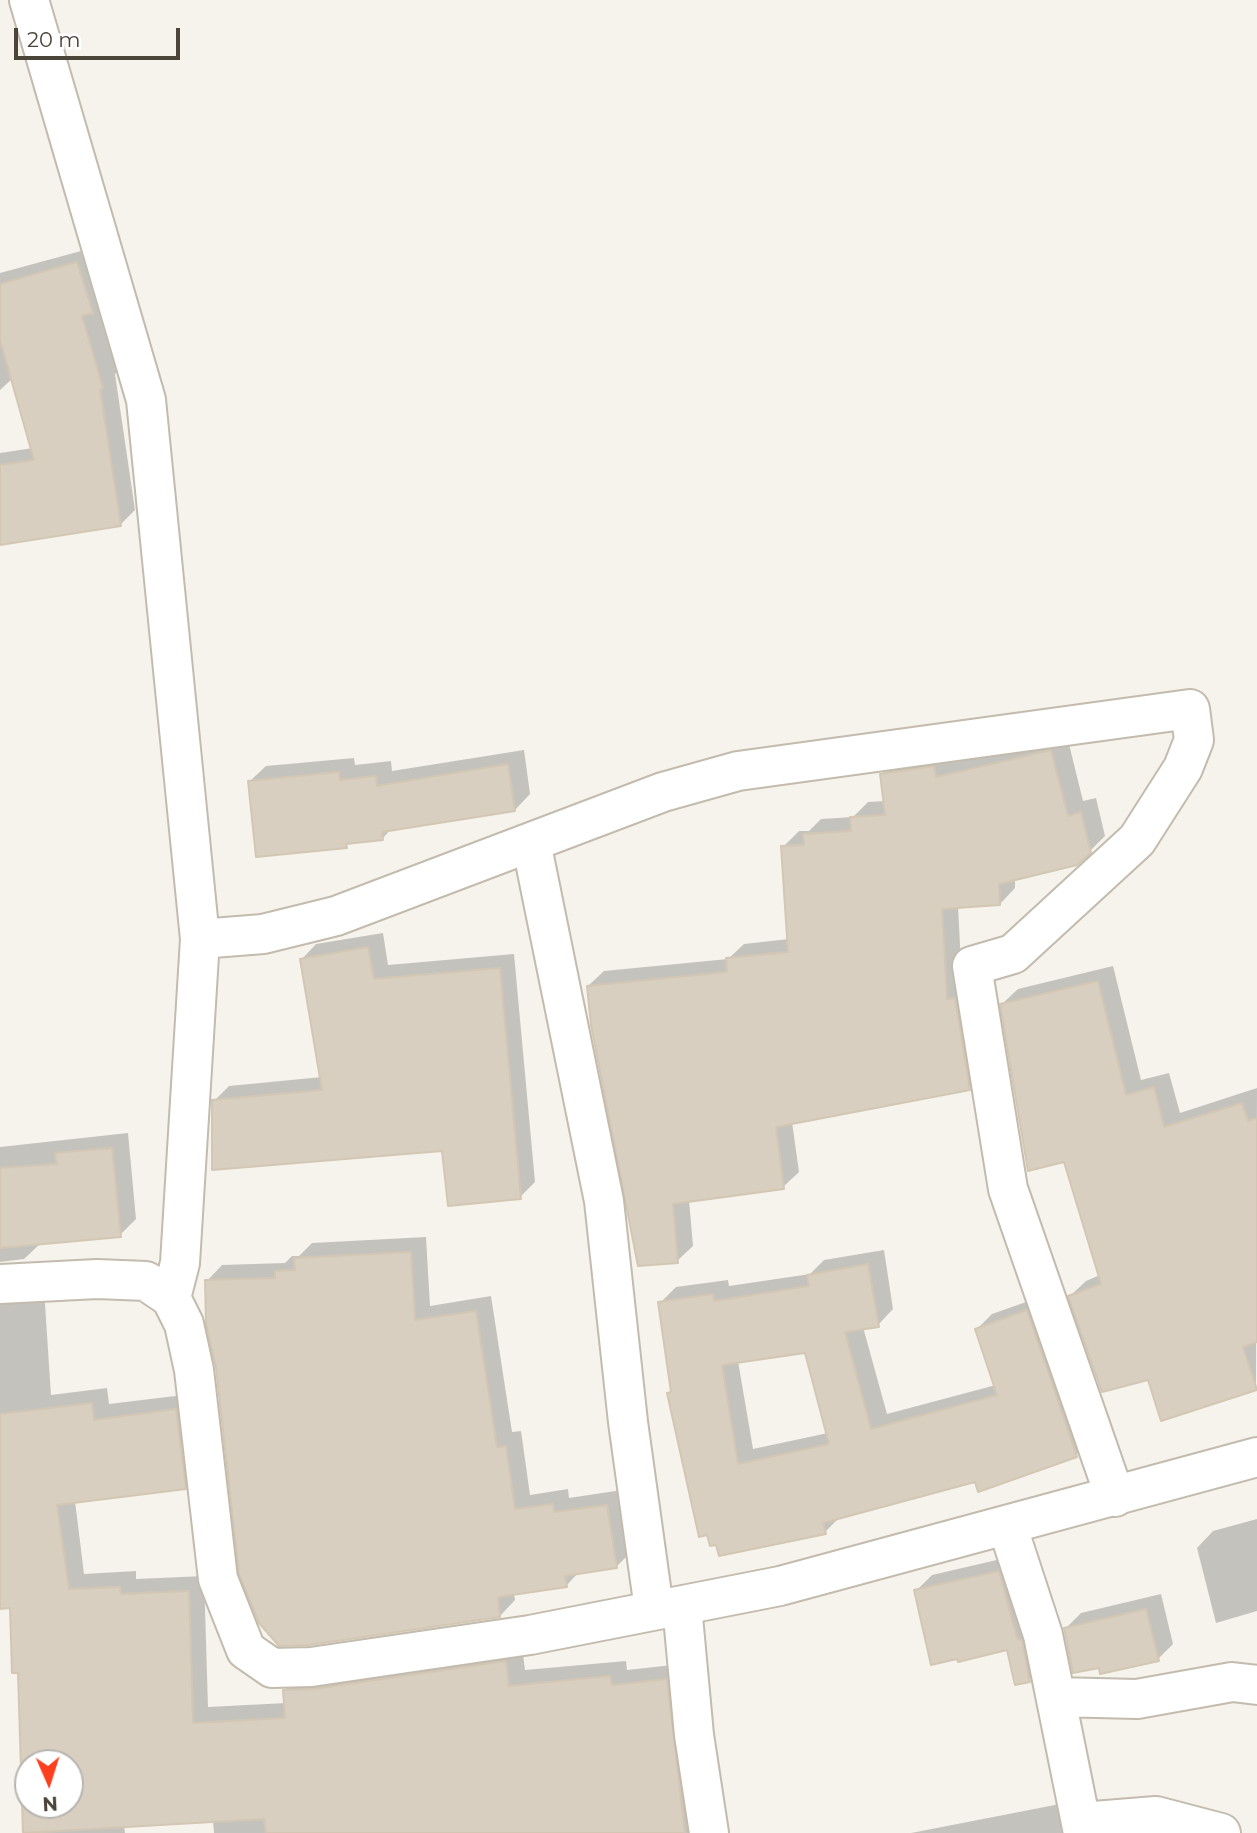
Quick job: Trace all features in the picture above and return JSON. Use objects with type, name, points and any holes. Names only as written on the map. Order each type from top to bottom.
[{"type":"street","points":[[29,0],[146,400],[200,939],[180,1263],[171,1298]]},
{"type":"street","points":[[200,939],[263,934],[336,916],[663,792],[738,771],[1190,709],[1194,740],[1183,768],[1137,840],[1013,954],[972,966],[1008,1189],[1115,1497]]},
{"type":"street","points":[[531,842],[604,1201],[628,1422],[694,1735],[709,1833]]},
{"type":"street","points":[[0,1284],[97,1279],[146,1281],[171,1298],[184,1324],[194,1370],[218,1579],[246,1650],[272,1668],[311,1667],[516,1637],[780,1586],[1257,1457]]},
{"type":"street","points":[[1007,1525],[1043,1635],[1082,1827],[1156,1816],[1221,1833]]},
{"type":"street","points":[[1056,1697],[1137,1699],[1232,1682],[1257,1685]]},
{"type":"building","points":[[77,262],[93,313],[82,316],[103,388],[100,389],[121,526],[0,545],[0,465],[34,460],[0,340],[0,284]]},
{"type":"building","points":[[1051,750],[1068,816],[1081,812],[1091,853],[1077,865],[999,884],[1000,905],[942,909],[947,999],[955,998],[970,1090],[776,1127],[784,1189],[673,1204],[678,1263],[638,1266],[591,1025],[587,986],[727,972],[726,958],[788,952],[781,846],[804,845],[803,834],[851,831],[850,817],[885,815],[880,774],[934,766],[936,777]]},
{"type":"building","points":[[508,764],[515,811],[382,832],[383,840],[346,844],[347,848],[256,857],[248,781],[339,772],[340,780],[376,776],[377,786]]},
{"type":"building","points":[[368,947],[374,979],[500,968],[521,1199],[448,1206],[442,1151],[212,1170],[212,1100],[322,1090],[300,959]]},
{"type":"building","points":[[1098,981],[1126,1095],[1154,1087],[1164,1127],[1242,1103],[1248,1121],[1257,1118],[1257,1342],[1243,1347],[1257,1390],[1161,1421],[1148,1380],[1102,1392],[1068,1296],[1101,1284],[1064,1162],[1028,1171],[1000,1004]]},
{"type":"building","points":[[112,1148],[121,1237],[0,1248],[0,1168],[57,1164],[55,1153]]},
{"type":"building","points":[[411,1252],[415,1320],[476,1311],[497,1447],[506,1446],[515,1509],[553,1504],[554,1512],[607,1505],[617,1568],[565,1576],[567,1587],[498,1597],[500,1617],[309,1645],[279,1646],[259,1623],[239,1574],[216,1368],[206,1324],[205,1280],[275,1278],[275,1271],[295,1270],[294,1258]]},
{"type":"building","points":[[868,1264],[879,1327],[845,1332],[871,1429],[997,1395],[975,1329],[1027,1310],[1077,1457],[978,1492],[975,1482],[823,1523],[826,1534],[719,1556],[716,1545],[710,1546],[707,1535],[699,1537],[667,1393],[671,1392],[658,1302],[713,1294],[714,1301],[809,1286],[807,1275]],"holes":[[[805,1353],[829,1444],[738,1464],[722,1365]]]},
{"type":"building","points":[[92,1403],[94,1420],[176,1409],[186,1489],[57,1505],[69,1589],[120,1587],[121,1594],[189,1591],[193,1723],[285,1718],[283,1690],[314,1689],[506,1661],[509,1686],[610,1676],[612,1685],[667,1679],[685,1833],[266,1833],[264,1819],[23,1833],[23,1819],[84,1819],[84,1749],[20,1749],[18,1673],[12,1673],[10,1608],[0,1609],[0,1414]]},
{"type":"building","points":[[999,1571],[1017,1638],[1022,1641],[1030,1682],[1015,1685],[1007,1650],[958,1662],[957,1659],[931,1665],[914,1590]]},
{"type":"building","points":[[1146,1609],[1159,1661],[1100,1674],[1099,1668],[1073,1673],[1064,1628]]}]
